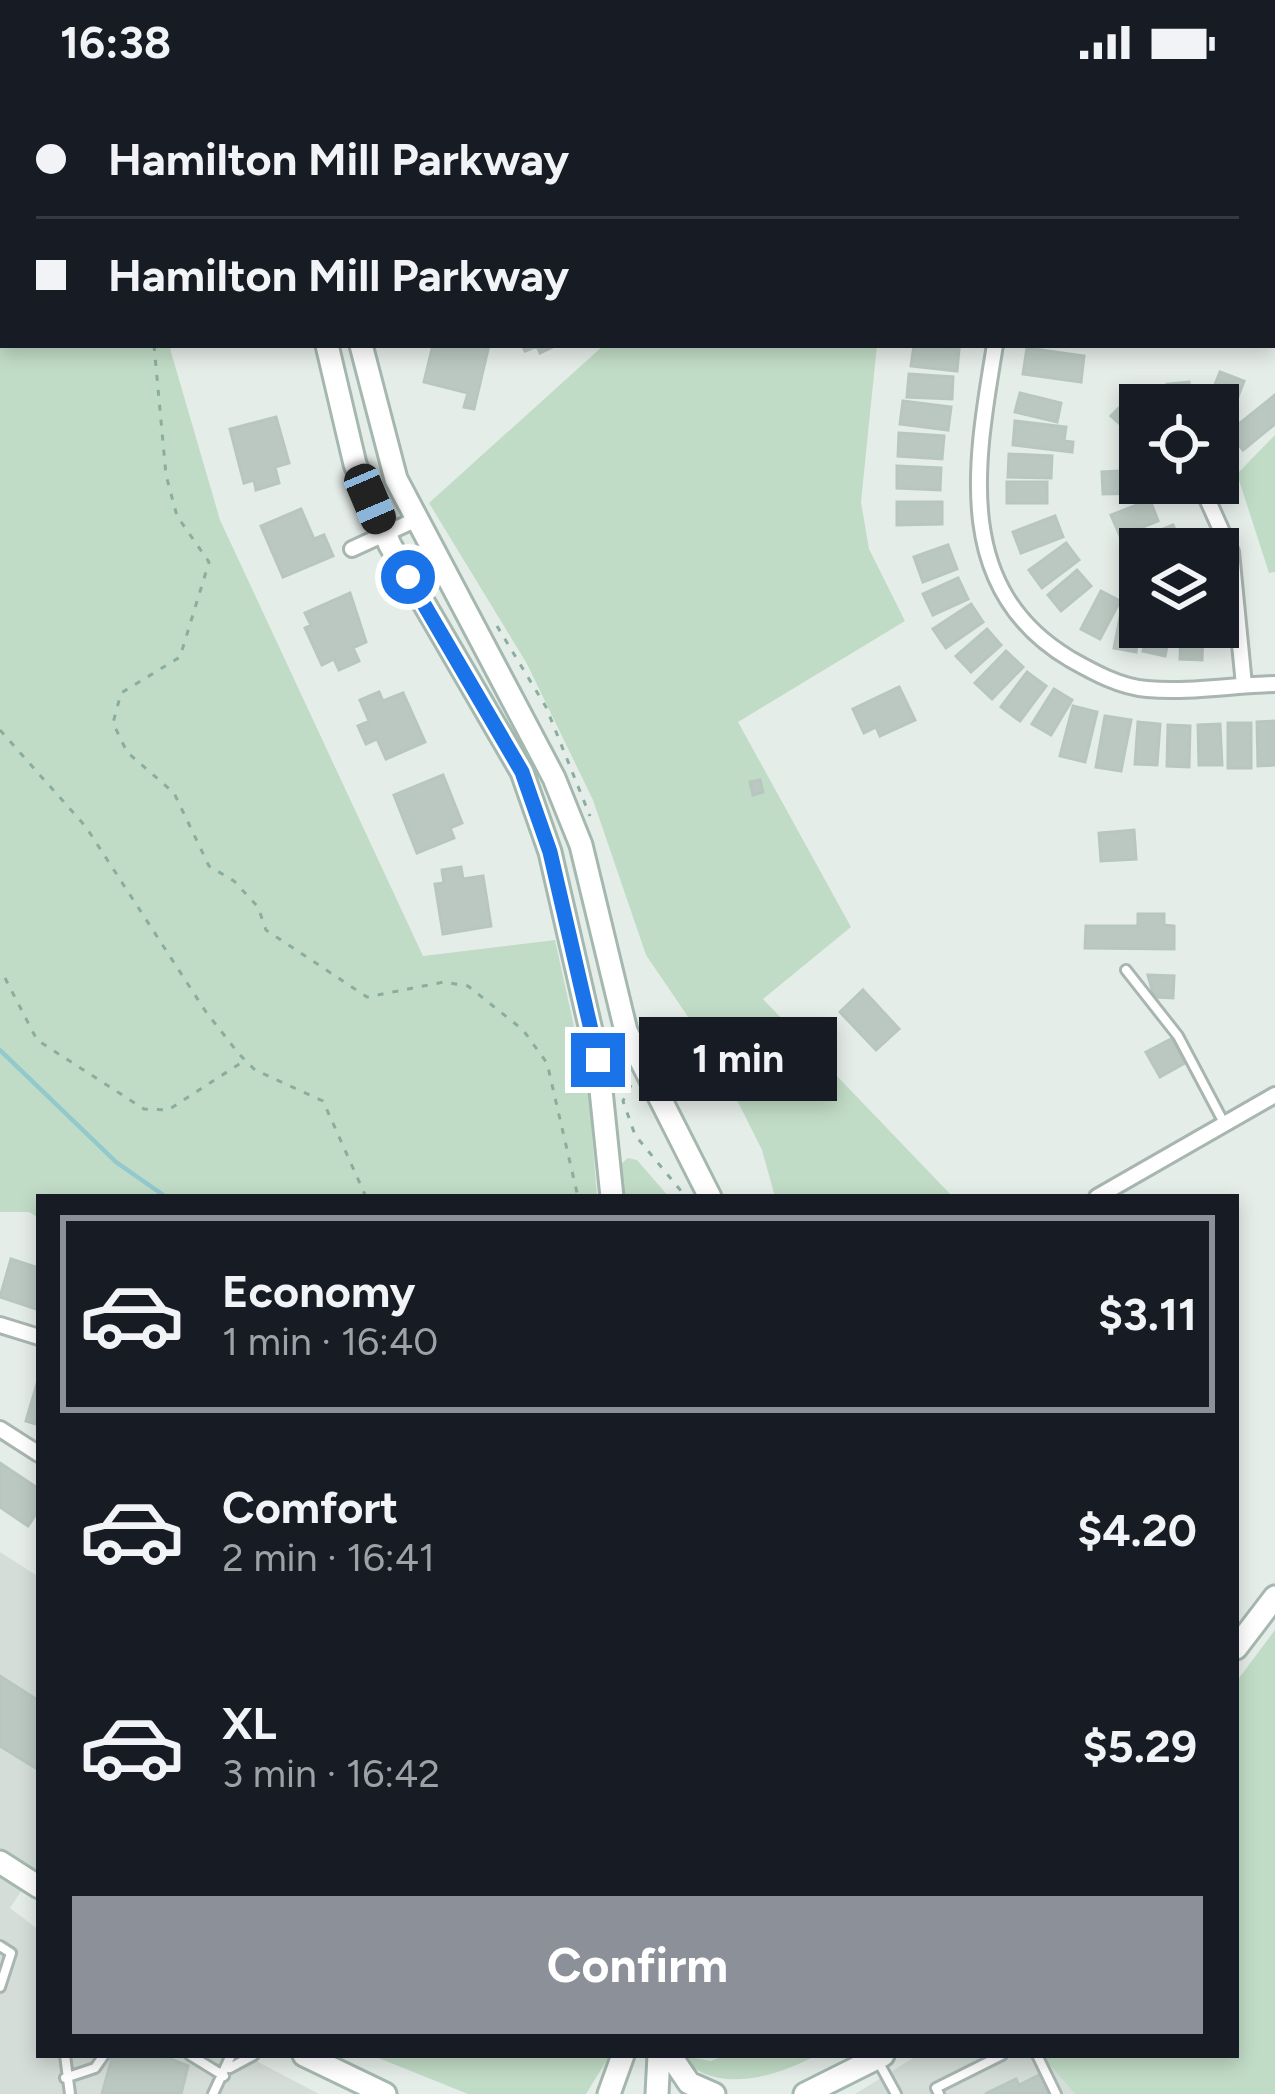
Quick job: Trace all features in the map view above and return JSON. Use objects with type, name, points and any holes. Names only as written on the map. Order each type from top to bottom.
[{"type":"street","points":[[328,348],[355,464],[385,534],[522,772],[550,852],[598,1060],[611,1194]]},
{"type":"street","points":[[363,348],[397,479],[554,778],[581,845],[626,1031],[708,1194]]},
{"type":"street","points":[[995,348],[976,464],[979,514],[999,580],[1032,632],[1098,675],[1144,689],[1275,684]]},
{"type":"street","points":[[1209,504],[1231,552],[1244,685]]},
{"type":"street","points":[[352,549],[416,520]]},
{"type":"street","points":[[1102,1194],[1275,1095]]},
{"type":"street","points":[[0,1325],[36,1336]]},
{"type":"street","points":[[0,1429],[36,1452]]},
{"type":"street","points":[[1239,1644],[1275,1597]]},
{"type":"street","points":[[0,1862],[36,1885]]},
{"type":"street","points":[[310,2058],[385,2094]]},
{"type":"street","points":[[609,2094],[624,2058]]},
{"type":"street","points":[[625,2058],[627,2094]]},
{"type":"street","points":[[657,2094],[658,2058]]},
{"type":"street","points":[[672,2058],[689,2083],[714,2094]]},
{"type":"street","points":[[806,2094],[879,2058]]},
{"type":"lane","points":[[1126,970],[1178,1036],[1225,1123]]},
{"type":"lane","points":[[0,1946],[11,1953],[0,1987]]},
{"type":"lane","points":[[64,2058],[70,2094]]},
{"type":"lane","points":[[65,2078],[95,2068],[102,2058]]},
{"type":"lane","points":[[196,2058],[226,2073]]},
{"type":"lane","points":[[213,2094],[230,2058]]},
{"type":"lane","points":[[226,2073],[249,2058]]},
{"type":"lane","points":[[881,2058],[896,2094]]},
{"type":"lane","points":[[939,2094],[936,2088],[996,2058]]},
{"type":"lane","points":[[1038,2058],[1056,2094]]},
{"type":"path","points":[[154,348],[157,421],[166,475],[177,516],[209,562],[181,657],[122,693],[113,723],[127,752],[174,793],[209,866],[234,881],[258,908],[266,930],[321,970],[367,997],[444,982],[468,986],[523,1030],[547,1063],[577,1194]]},
{"type":"path","points":[[0,730],[86,827],[206,1012],[245,1060],[323,1101],[365,1194]]},
{"type":"path","points":[[4,978],[37,1040],[124,1100],[159,1111],[197,1095],[245,1060]]},
{"type":"path","points":[[634,1082],[623,1101],[635,1136],[683,1194]]},
{"type":"shaded area","points":[[0,1552],[36,1575],[36,1869],[10,1908],[36,1928],[36,2058],[251,2058],[319,2094],[0,2094]]},
{"type":"shaded area","points":[[913,2058],[1044,2058],[1075,2094],[855,2094]]},
{"type":"green space","points":[[0,348],[170,348],[220,520],[423,956],[555,940],[589,1095],[597,1194],[36,1194],[36,1216],[0,1212]]},
{"type":"green space","points":[[601,348],[877,348],[861,502],[869,549],[905,621],[738,722],[851,927],[763,999],[950,1194],[774,1194],[762,1150],[716,1058],[646,955],[593,800],[527,664],[429,503]]},
{"type":"green space","points":[[1275,435],[1275,572],[1269,573],[1239,472]]},
{"type":"green space","points":[[628,1158],[637,1160],[666,1194],[623,1194],[621,1164]]},
{"type":"green space","points":[[1275,1630],[1275,2094],[1075,2094],[1044,2058],[1239,2058],[1239,1678]]},
{"type":"green space","points":[[378,2058],[608,2058],[586,2094],[468,2094]]},
{"type":"green space","points":[[682,2058],[810,2058],[781,2071],[743,2079],[708,2075]]},
{"type":"building","points":[[432,348],[488,348],[474,409],[464,407],[468,393],[424,382]]},
{"type":"building","points":[[914,348],[959,349],[957,371],[911,366]]},
{"type":"building","points":[[1027,348],[1084,356],[1081,382],[1023,374]]},
{"type":"building","points":[[1220,372],[1244,381],[1239,394],[1239,384],[1215,384]]},
{"type":"building","points":[[909,374],[953,377],[952,399],[907,397]]},
{"type":"building","points":[[1020,393],[1061,403],[1057,422],[1015,412]]},
{"type":"building","points":[[1275,395],[1275,424],[1243,450],[1239,424]]},
{"type":"building","points":[[903,401],[951,407],[948,430],[900,424]]},
{"type":"building","points":[[276,417],[289,463],[275,467],[279,483],[256,490],[254,480],[244,483],[230,429]]},
{"type":"building","points":[[1015,421],[1066,427],[1064,441],[1073,442],[1072,452],[1013,445]]},
{"type":"building","points":[[899,433],[944,436],[942,459],[898,456]]},
{"type":"building","points":[[1009,454],[1052,456],[1051,478],[1008,477]]},
{"type":"building","points":[[897,466],[941,468],[940,490],[897,488]]},
{"type":"building","points":[[1119,471],[1119,494],[1103,494],[1102,472]]},
{"type":"building","points":[[1007,482],[1047,482],[1047,503],[1007,503]]},
{"type":"building","points":[[897,502],[942,502],[942,524],[897,525]]},
{"type":"building","points":[[1152,504],[1158,521],[1140,528],[1119,528],[1119,534],[1111,515]]},
{"type":"building","points":[[301,509],[314,539],[324,535],[333,556],[283,577],[261,526]]},
{"type":"building","points":[[1055,516],[1063,537],[1021,553],[1013,532]]},
{"type":"building","points":[[1066,543],[1079,560],[1042,588],[1029,570]]},
{"type":"building","points":[[948,545],[957,569],[923,582],[914,557]]},
{"type":"building","points":[[1077,570],[1091,586],[1061,611],[1048,595]]},
{"type":"building","points":[[958,578],[968,599],[933,615],[923,594]]},
{"type":"building","points":[[1101,591],[1119,600],[1100,639],[1081,629]]},
{"type":"building","points":[[350,593],[366,642],[353,648],[359,661],[339,670],[334,659],[322,665],[305,628],[311,625],[305,613]]},
{"type":"building","points":[[971,604],[983,622],[946,648],[933,629]]},
{"type":"building","points":[[1119,622],[1119,648],[1136,648],[1136,652],[1114,648]]},
{"type":"building","points":[[987,629],[1001,645],[971,672],[956,656]]},
{"type":"building","points":[[1144,648],[1167,648],[1165,656]]},
{"type":"building","points":[[1180,648],[1202,648],[1202,660],[1180,659]]},
{"type":"building","points":[[1006,651],[1023,667],[992,699],[975,683]]},
{"type":"building","points":[[1027,672],[1046,686],[1020,721],[1001,707]]},
{"type":"building","points":[[899,687],[915,720],[880,736],[876,727],[864,733],[853,709]]},
{"type":"building","points":[[1054,689],[1072,700],[1051,735],[1032,724]]},
{"type":"building","points":[[379,692],[383,701],[403,693],[425,742],[386,759],[377,739],[366,744],[358,726],[369,721],[360,700]]},
{"type":"building","points":[[1073,706],[1097,712],[1085,762],[1060,756]]},
{"type":"building","points":[[1105,716],[1131,720],[1121,771],[1096,767]]},
{"type":"building","points":[[1275,721],[1275,765],[1258,766],[1257,722]]},
{"type":"building","points":[[1138,722],[1160,724],[1157,765],[1135,764]]},
{"type":"building","points":[[1228,723],[1251,723],[1251,768],[1228,768]]},
{"type":"building","points":[[1220,724],[1222,765],[1199,765],[1198,725]]},
{"type":"building","points":[[1168,725],[1190,726],[1189,767],[1167,766]]},
{"type":"building","points":[[443,775],[462,823],[450,828],[454,838],[417,853],[394,795]]},
{"type":"building","points":[[760,780],[763,792],[753,795],[750,782]]},
{"type":"building","points":[[1134,830],[1136,859],[1101,861],[1099,833]]},
{"type":"building","points":[[461,867],[463,879],[483,876],[491,926],[443,934],[435,884],[444,883],[442,870]]},
{"type":"building","points":[[1138,914],[1164,914],[1164,925],[1174,926],[1174,949],[1085,948],[1086,926],[1138,926]]},
{"type":"building","points":[[1148,975],[1174,976],[1173,998],[1154,997]]},
{"type":"building","points":[[863,990],[899,1029],[876,1050],[840,1012]]},
{"type":"building","points":[[1171,1039],[1185,1063],[1160,1077],[1146,1052]]},
{"type":"building","points":[[11,1259],[36,1267],[36,1309],[0,1297]]},
{"type":"building","points":[[36,1387],[36,1424],[26,1421]]},
{"type":"building","points":[[0,1463],[36,1487],[36,1514],[28,1526],[0,1507]]},
{"type":"building","points":[[0,1676],[36,1699],[36,1768],[0,1746]]},
{"type":"building","points":[[112,2058],[168,2058],[188,2066],[181,2094],[102,2094]]},
{"type":"building","points":[[1043,2073],[1053,2094],[985,2094],[1016,2079],[1019,2085]]},
{"type":"waterway","points":[[0,1050],[116,1162],[162,1194]]},
{"type":"route","points":[[408,577],[522,772],[550,852],[598,1060]]}]
